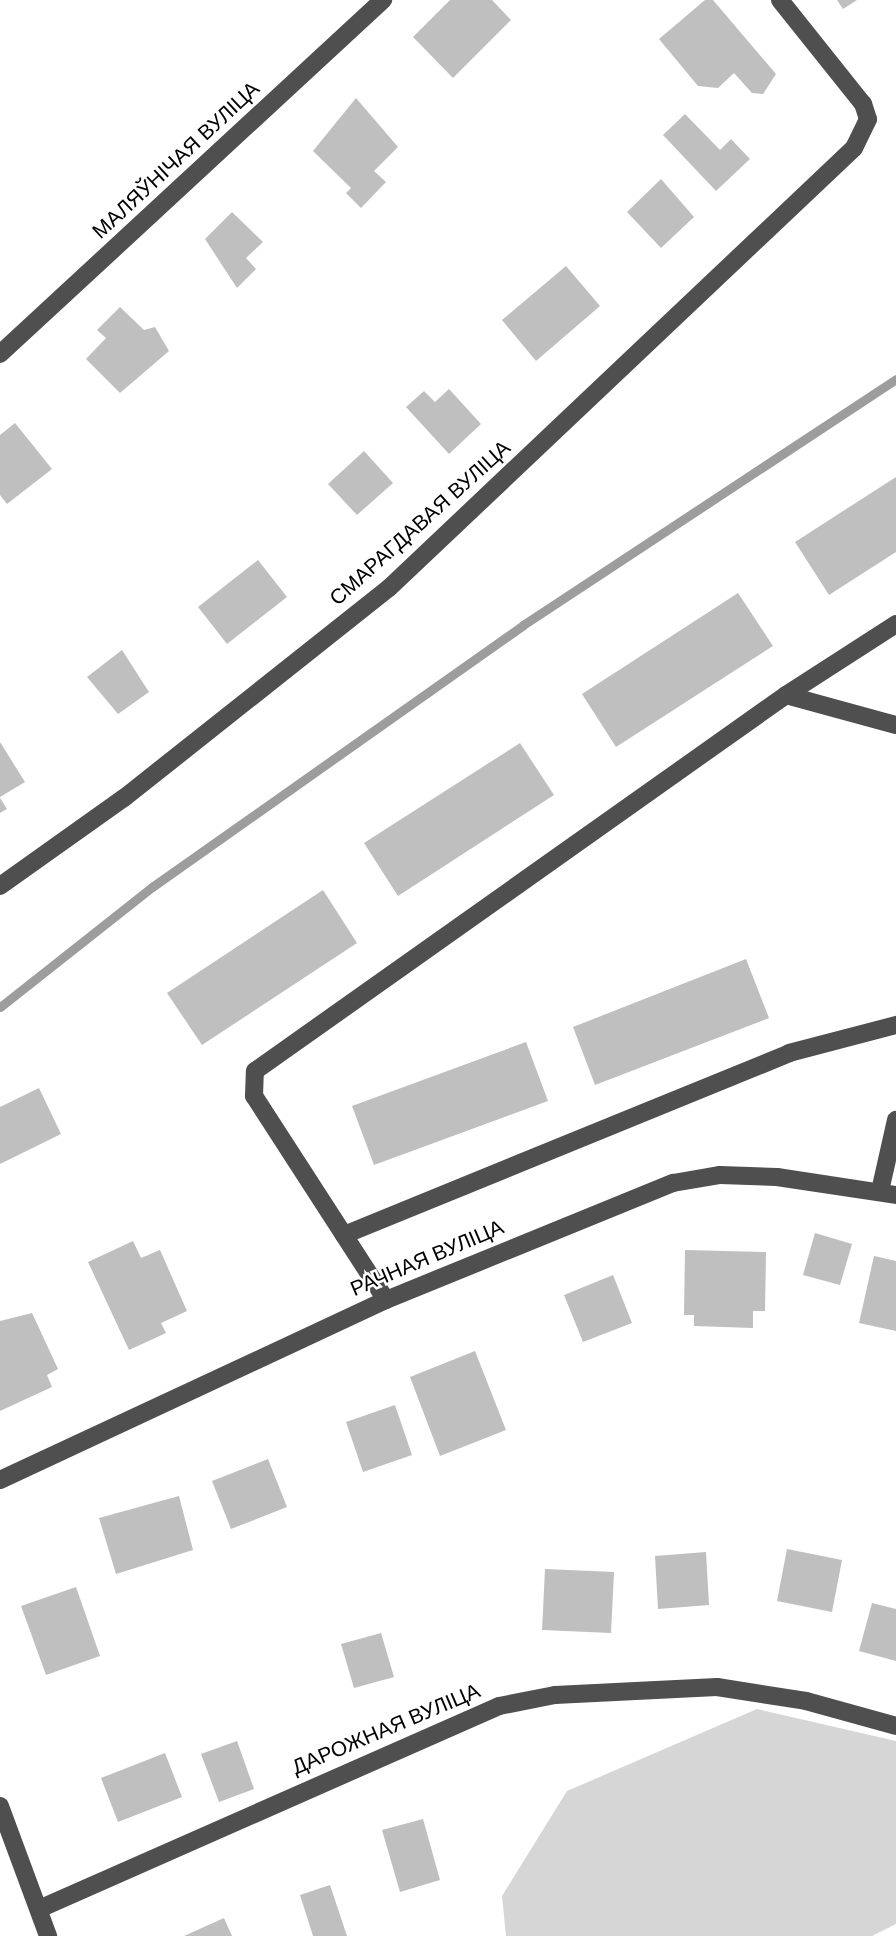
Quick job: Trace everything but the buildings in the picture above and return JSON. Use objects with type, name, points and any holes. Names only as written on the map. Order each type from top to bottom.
[{"type":"street","name":"МАЛЯЎНІЧАЯ ВУЛІЦА","points":[[0,354],[383,0]]},
{"type":"street","name":"СМАРАГДАВАЯ ВУЛІЦА","points":[[0,886],[124,799],[388,588],[854,148],[868,118],[863,104],[780,0]]},
{"type":"street","points":[[386,1300],[254,1096],[255,1071],[786,695],[896,624]]},
{"type":"street","points":[[786,695],[896,724]]},
{"type":"street","points":[[344,1235],[789,1053],[896,1025]]},
{"type":"street","points":[[888,1193],[896,1120]]},
{"type":"street","name":"РАЧНАЯ ВУЛІЦА","points":[[0,1480],[386,1300],[673,1183],[720,1175],[888,1193]]},
{"type":"street","name":"ДАРОЖНАЯ ВУЛІЦА","points":[[40,1909],[499,1706],[555,1695],[717,1687],[806,1701],[896,1726]]},
{"type":"street","points":[[0,1805],[48,1936]]},
{"type":"shaded area","points":[[757,1709],[896,1741],[896,1924],[872,1936],[506,1936],[502,1896],[567,1791]]},
{"type":"waterway","points":[[0,1007],[152,887],[523,625],[896,379]]}]
